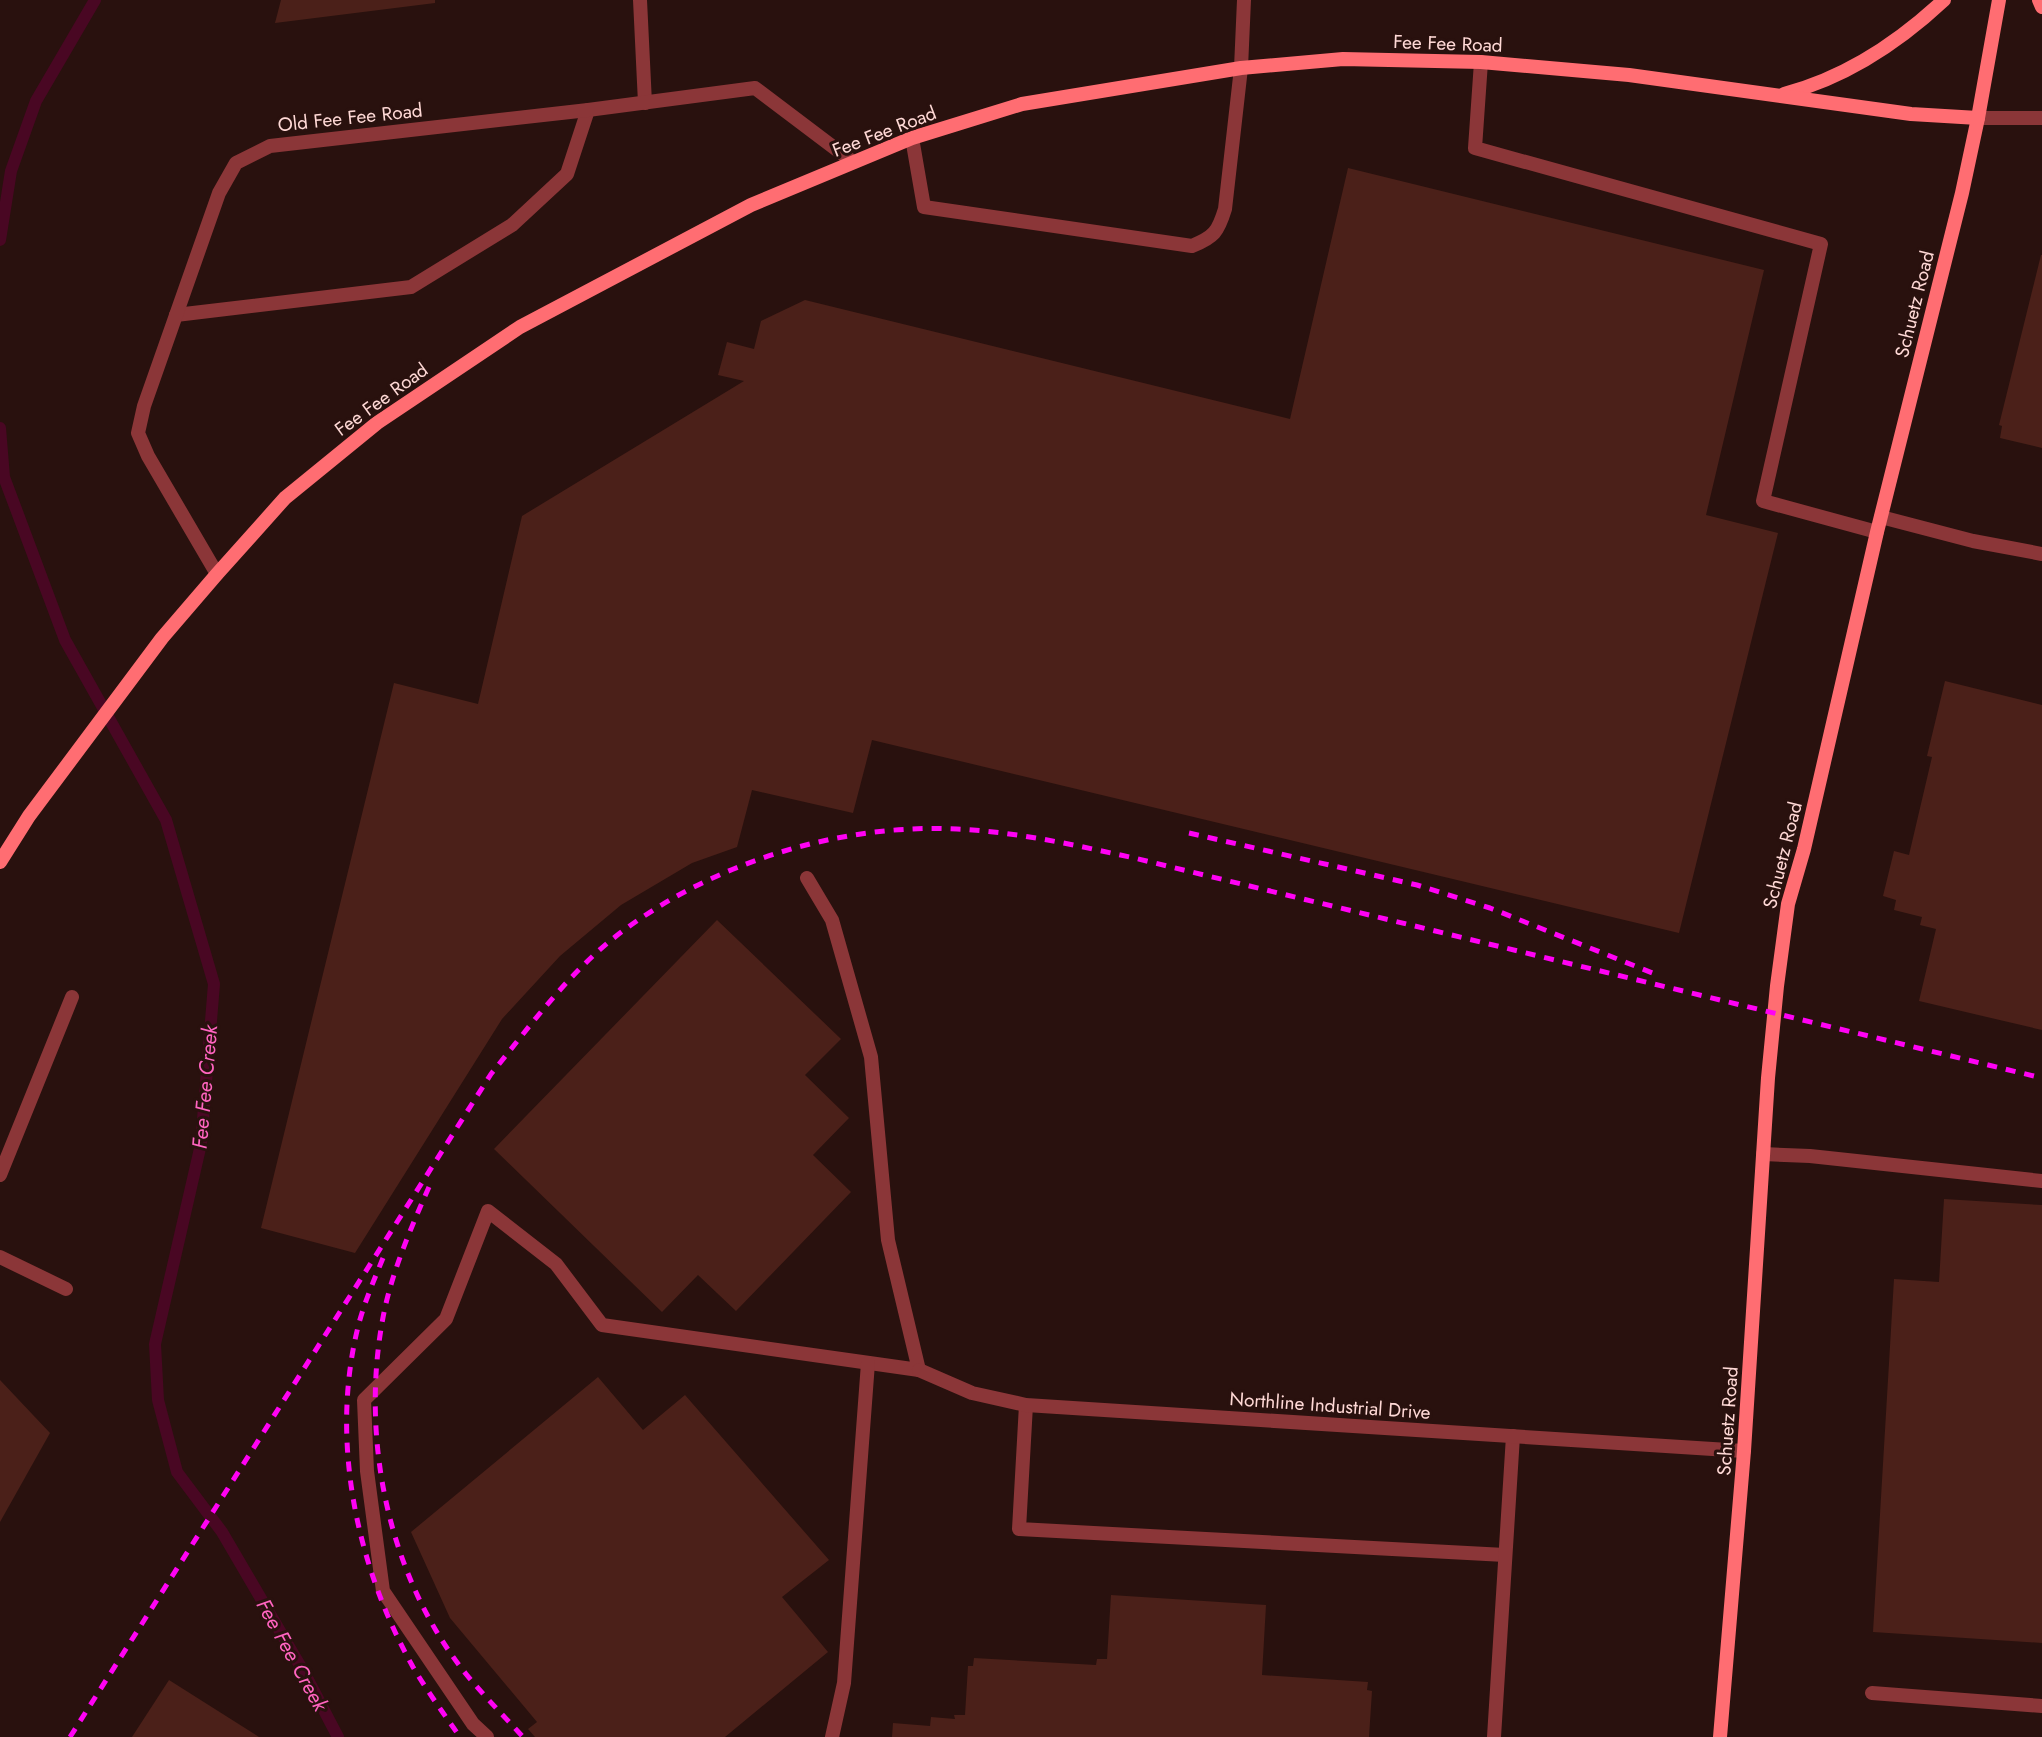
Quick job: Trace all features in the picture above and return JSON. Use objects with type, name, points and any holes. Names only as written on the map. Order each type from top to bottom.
[{"type":"street","points":[[640,0],[645,103]]},
{"type":"street","points":[[912,138],[924,207],[1192,246],[1209,239],[1219,227],[1225,209],[1241,68],[1244,0]]},
{"type":"street","points":[[1776,96],[1811,87],[1852,67],[1891,44],[1944,0]]},
{"type":"street","name":"Schuetz Road","points":[[1720,1737],[1744,1451],[1763,1154],[1777,986],[1788,904],[1804,849],[1877,532],[1978,118],[1999,0]]},
{"type":"street","points":[[2039,0],[2042,7]]},
{"type":"street","name":"Fee Fee Road","points":[[2,852],[162,638],[216,574],[285,498],[377,423],[520,327],[751,205],[912,138],[1023,104],[1241,68],[1343,59],[1481,62],[1629,75],[1911,114],[2042,118]]},
{"type":"street","points":[[1481,62],[1475,148],[1821,244],[1763,501],[1877,532]]},
{"type":"street","name":"Old Fee Fee Road","points":[[216,574],[148,456],[138,433],[144,406],[176,315],[225,183],[236,163],[270,146],[755,88],[853,162]]},
{"type":"street","points":[[176,315],[411,287],[512,225],[567,174],[587,110]]},
{"type":"street","points":[[1881,517],[1973,541],[2042,554]]},
{"type":"street","points":[[807,878],[832,920],[871,1057],[888,1240],[919,1370]]},
{"type":"street","points":[[0,1175],[72,997]]},
{"type":"street","points":[[1763,1154],[1810,1156],[2042,1181]]},
{"type":"street","name":"Northline Industrial Drive","points":[[487,1737],[473,1724],[383,1591],[367,1471],[363,1400],[446,1319],[488,1211],[556,1264],[602,1325],[919,1370],[972,1393],[1026,1405],[1744,1451]]},
{"type":"street","points":[[0,1257],[66,1290]]},
{"type":"street","points":[[832,1737],[844,1683],[868,1363]]},
{"type":"street","points":[[1026,1405],[1019,1529],[1505,1555]]},
{"type":"street","points":[[1494,1737],[1513,1436]]},
{"type":"street","points":[[1872,1693],[2042,1706]]},
{"type":"building","points":[[281,0],[435,0],[435,3],[275,23]]},
{"type":"building","points":[[1348,168],[1764,270],[1706,515],[1778,533],[1679,933],[872,740],[853,813],[752,790],[737,847],[692,863],[621,905],[560,956],[502,1019],[355,1253],[261,1228],[394,683],[478,704],[522,516],[744,381],[718,375],[727,342],[754,349],[761,321],[805,300],[1290,419]]},
{"type":"building","points":[[2041,255],[2042,448],[2000,438],[2002,426],[1999,425]]},
{"type":"building","points":[[1945,681],[2042,705],[2042,1030],[1919,1001],[1936,929],[1920,925],[1922,917],[1894,910],[1896,900],[1883,896],[1894,851],[1909,855],[1932,757],[1927,756]]},
{"type":"building","points":[[717,920],[841,1039],[805,1075],[849,1118],[813,1155],[851,1192],[736,1311],[698,1275],[662,1312],[494,1149]]},
{"type":"building","points":[[1944,1199],[2042,1205],[2042,1643],[1873,1632],[1894,1279],[1939,1282]]},
{"type":"building","points":[[598,1377],[643,1430],[685,1395],[829,1560],[782,1597],[828,1652],[725,1737],[535,1737],[528,1729],[537,1722],[450,1618],[411,1532]]},
{"type":"building","points":[[0,1380],[50,1433],[0,1522]]},
{"type":"building","points":[[1111,1595],[1266,1605],[1262,1675],[1368,1682],[1367,1690],[1372,1691],[1369,1737],[892,1737],[893,1723],[930,1726],[931,1717],[955,1719],[954,1715],[965,1715],[968,1666],[973,1666],[974,1658],[1096,1665],[1097,1659],[1107,1659]]},
{"type":"building","points":[[169,1680],[259,1737],[132,1737]]},
{"type":"waterway","name":"Fee Fee Creek","points":[[0,240],[11,171],[36,101],[95,0]]},
{"type":"waterway","name":"Fee Fee Creek","points":[[0,428],[4,477],[65,640],[166,820],[214,984],[201,1144],[155,1344],[158,1400],[177,1472],[222,1532],[305,1674],[338,1737]]},
{"type":"railway","points":[[70,1737],[491,1074],[565,984],[615,937],[691,888],[777,853],[821,841],[912,829],[957,829],[1046,840],[1134,858],[2042,1078]]},
{"type":"railway","points":[[1189,833],[1417,885],[1490,908],[1660,976]]},
{"type":"railway","points":[[429,1187],[395,1271],[382,1323],[376,1368],[375,1415],[379,1461],[387,1507],[400,1552],[417,1595],[439,1636],[466,1674],[523,1737]]},
{"type":"railway","points":[[383,1258],[361,1315],[350,1367],[347,1411],[353,1500],[376,1586],[393,1628],[418,1676],[460,1737]]}]
